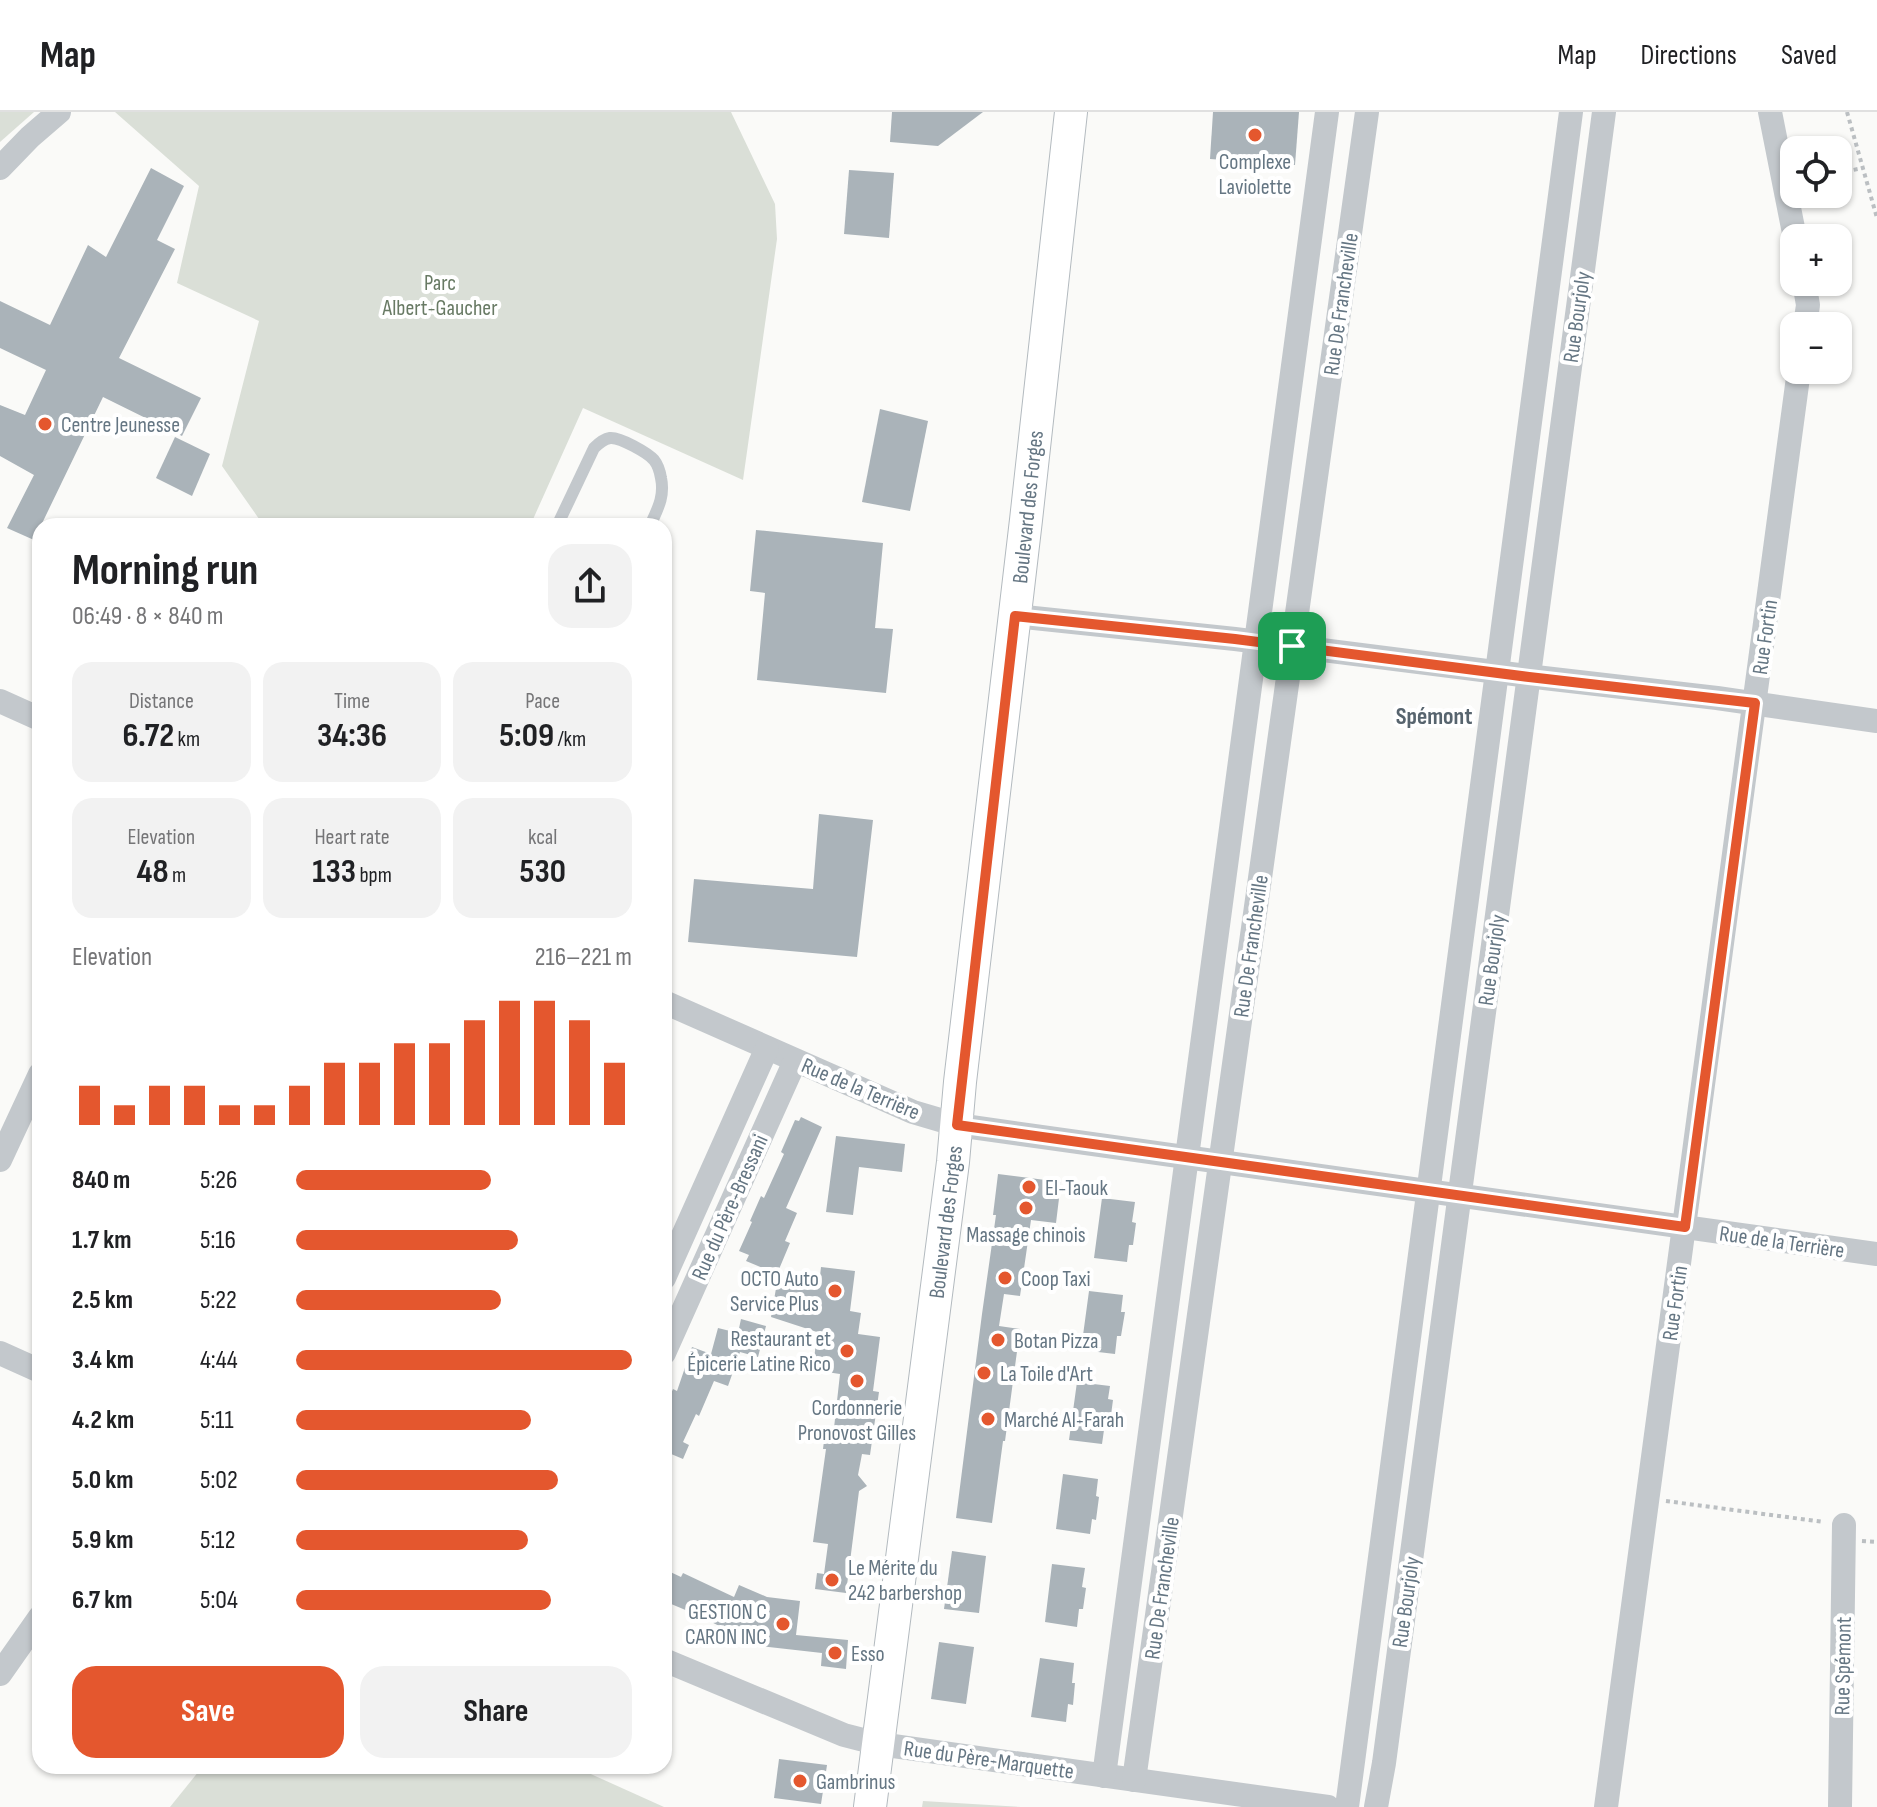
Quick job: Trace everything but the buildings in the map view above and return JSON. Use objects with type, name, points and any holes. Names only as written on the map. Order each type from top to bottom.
[{"type":"main road","name":"Boulevard des Forges","points":[[870,1807],[957,1125],[1071,112]]},
{"type":"street","points":[[0,168],[59,112]]},
{"type":"street","name":"Rue De Francheville","points":[[1104,1776],[1327,112]]},
{"type":"street","name":"Rue De Francheville","points":[[1134,1780],[1367,112]]},
{"type":"street","name":"Rue Bourjoly","points":[[1347,1807],[1571,112]]},
{"type":"street","name":"Rue Bourjoly","points":[[1376,1807],[1604,112]]},
{"type":"street","points":[[1770,112],[1792,224]]},
{"type":"street","name":"Rue Fortin","points":[[1606,1807],[1797,384]]},
{"type":"street","points":[[1015,616],[1292,646],[1877,721]]},
{"type":"street","points":[[0,701],[32,715]]},
{"type":"street","name":"Rue de la Terrière","points":[[672,1006],[913,1112],[957,1125],[1877,1254]]},
{"type":"street","name":"Rue du Père-Bressani","points":[[672,1260],[767,1048]]},
{"type":"street","name":"Rue du Père-Bressani","points":[[672,1335],[795,1061]]},
{"type":"street","points":[[0,1160],[32,1091]]},
{"type":"street","points":[[0,1353],[32,1367]]},
{"type":"street","name":"Rue Spémont","points":[[1840,1807],[1844,1525]]},
{"type":"street","points":[[0,1674],[32,1628]]},
{"type":"street","name":"Rue du Père-Marquette","points":[[672,1663],[844,1735],[879,1744],[1328,1807]]},
{"type":"lane","points":[[561,518],[594,448],[609,438],[620,439],[653,458],[661,478],[662,500],[654,518]]},
{"type":"path","points":[[1847,112],[1877,218]]},
{"type":"path","points":[[1852,170],[1864,168]]},
{"type":"path","points":[[1648,1498],[1802,1520]]},
{"type":"green space","points":[[0,112],[34,112],[0,142]]},
{"type":"green space","name":"Parc Albert-Gaucher","points":[[115,112],[731,112],[775,204],[777,239],[743,480],[583,408],[534,518],[258,518],[222,466],[259,321],[177,283],[199,186]]},
{"type":"green space","points":[[197,1774],[591,1774],[664,1807],[170,1807]]},
{"type":"green space","points":[[923,1801],[1021,1807],[922,1807]]},
{"type":"place","name":"Complexe Laviolette","points":[[1255,135]]},
{"type":"place","name":"Centre Jeunesse","points":[[45,424]]},
{"type":"place","name":"El-Taouk","points":[[1029,1187]]},
{"type":"place","name":"Massage chinois","points":[[1026,1208]]},
{"type":"place","name":"Coop Taxi","points":[[1005,1278]]},
{"type":"place","name":"OCTO Auto Service Plus","points":[[835,1291]]},
{"type":"place","name":"Botan Pizza","points":[[998,1340]]},
{"type":"place","name":"Restaurant et Épicerie Latine Rico","points":[[847,1351]]},
{"type":"place","name":"La Toile d'Art","points":[[984,1373]]},
{"type":"place","name":"Cordonnerie Pronovost Gilles","points":[[857,1381]]},
{"type":"place","name":"Marché Al-Farah","points":[[988,1419]]},
{"type":"place","name":"Le Mérite du 242 barbershop","points":[[832,1580]]},
{"type":"place","name":"GESTION C CARON INC","points":[[783,1624]]},
{"type":"place","name":"Esso","points":[[835,1653]]},
{"type":"place","name":"Gambrinus","points":[[800,1781]]},
{"type":"district","name":"Spémont","points":[[1434,716]]},
{"type":"route","points":[[1015,616],[1292,646],[1755,703],[1685,1227],[957,1125],[1015,616]]}]
